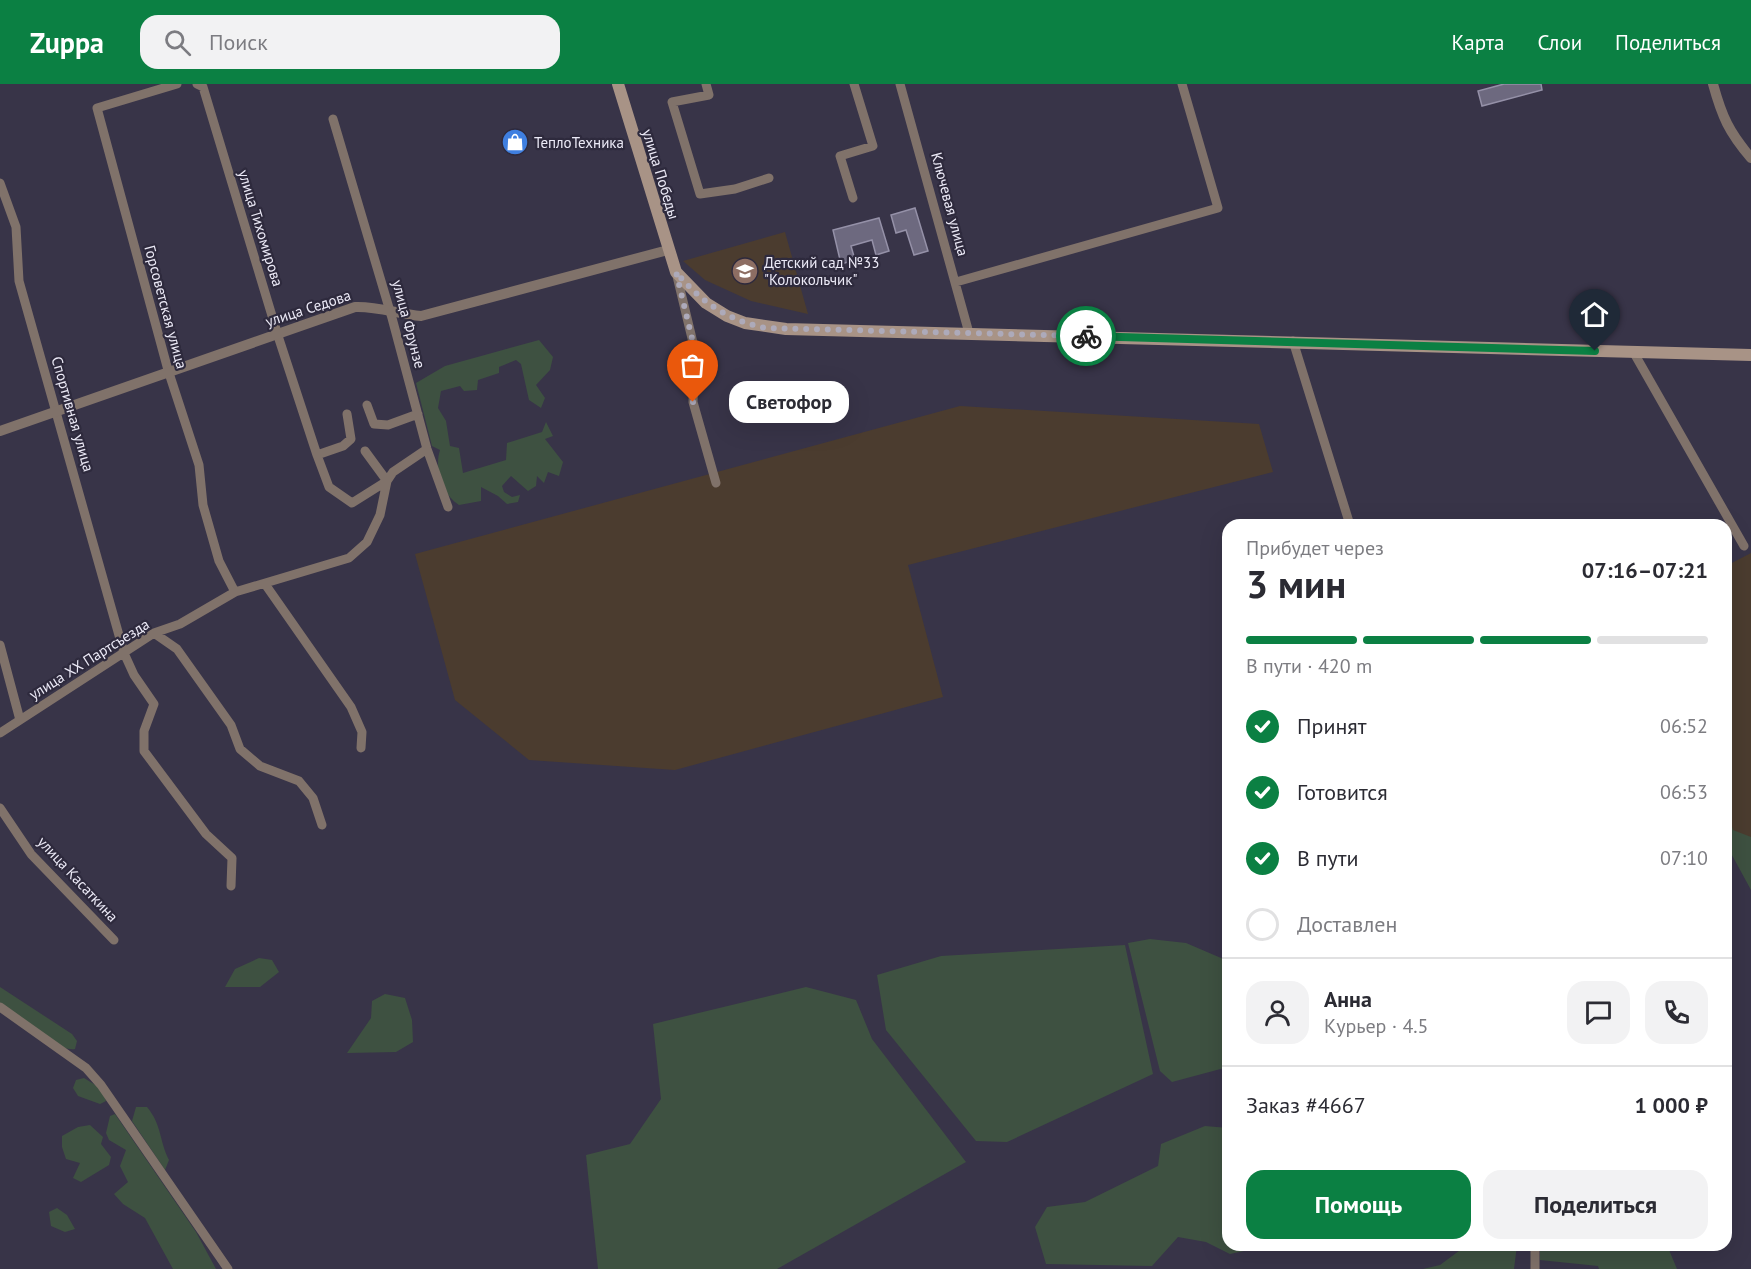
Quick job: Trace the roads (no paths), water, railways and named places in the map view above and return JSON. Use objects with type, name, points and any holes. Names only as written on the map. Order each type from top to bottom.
[{"type":"main road","name":"улица Победы","points":[[618,84],[676,272]]},
{"type":"main road","points":[[676,272],[688,287],[713,307],[745,323],[765,328],[1751,355]]},
{"type":"street","name":"Горсоветская улица","points":[[177,84],[97,108],[168,370],[199,465],[203,505],[219,561],[235,592]]},
{"type":"street","points":[[706,84],[709,95],[672,102],[700,194],[735,189],[770,178]]},
{"type":"street","points":[[853,198],[840,156],[873,146],[854,84]]},
{"type":"street","name":"Ключевая улица","points":[[900,84],[969,333]]},
{"type":"street","points":[[956,282],[1218,208],[1182,84]]},
{"type":"street","points":[[1713,84],[1722,117],[1730,133],[1751,158]]},
{"type":"street","name":"улица Тихомирова","points":[[200,85],[277,333],[329,487],[352,502],[387,481]]},
{"type":"street","name":"улица Фрунзе","points":[[333,119],[390,310],[427,449],[448,507]]},
{"type":"street","name":"Спортивная улица","points":[[0,183],[16,227],[19,281],[124,653],[134,675],[154,704],[144,731],[144,751],[206,834],[232,858],[231,886]]},
{"type":"street","name":"улица Седова","points":[[0,431],[168,370],[355,307],[374,306],[400,314],[422,316],[668,250]]},
{"type":"street","points":[[676,272],[695,351],[693,402],[716,483]]},
{"type":"street","points":[[1293,341],[1348,519]]},
{"type":"street","points":[[1634,352],[1729,519]]},
{"type":"street","points":[[367,405],[374,423],[388,425],[417,414]]},
{"type":"street","points":[[317,455],[343,446],[351,439],[347,414]]},
{"type":"street","points":[[365,451],[387,481],[393,472],[427,449]]},
{"type":"street","name":"улица XX Партсъезда","points":[[0,733],[154,633],[180,624],[235,592],[349,558],[367,542],[380,514],[387,481]]},
{"type":"street","points":[[1732,525],[1744,546]]},
{"type":"street","points":[[265,584],[351,707],[362,732],[361,748]]},
{"type":"street","points":[[154,633],[177,649],[231,725],[240,749],[260,766],[299,781],[313,798],[322,825]]},
{"type":"street","points":[[0,645],[20,720]]},
{"type":"street","name":"улица Касаткина","points":[[0,808],[31,854],[114,940]]},
{"type":"street","points":[[0,1007],[86,1068],[101,1085],[228,1269]]},
{"type":"street","points":[[1535,1251],[1535,1269]]},
{"type":"place","name":"ТеплоТехника","points":[[515,142]]},
{"type":"place","name":"Детский сад №33 \"Колокольчик\"","points":[[745,271]]},
{"type":"place","name":"Светофор","points":[[693,402]]}]
